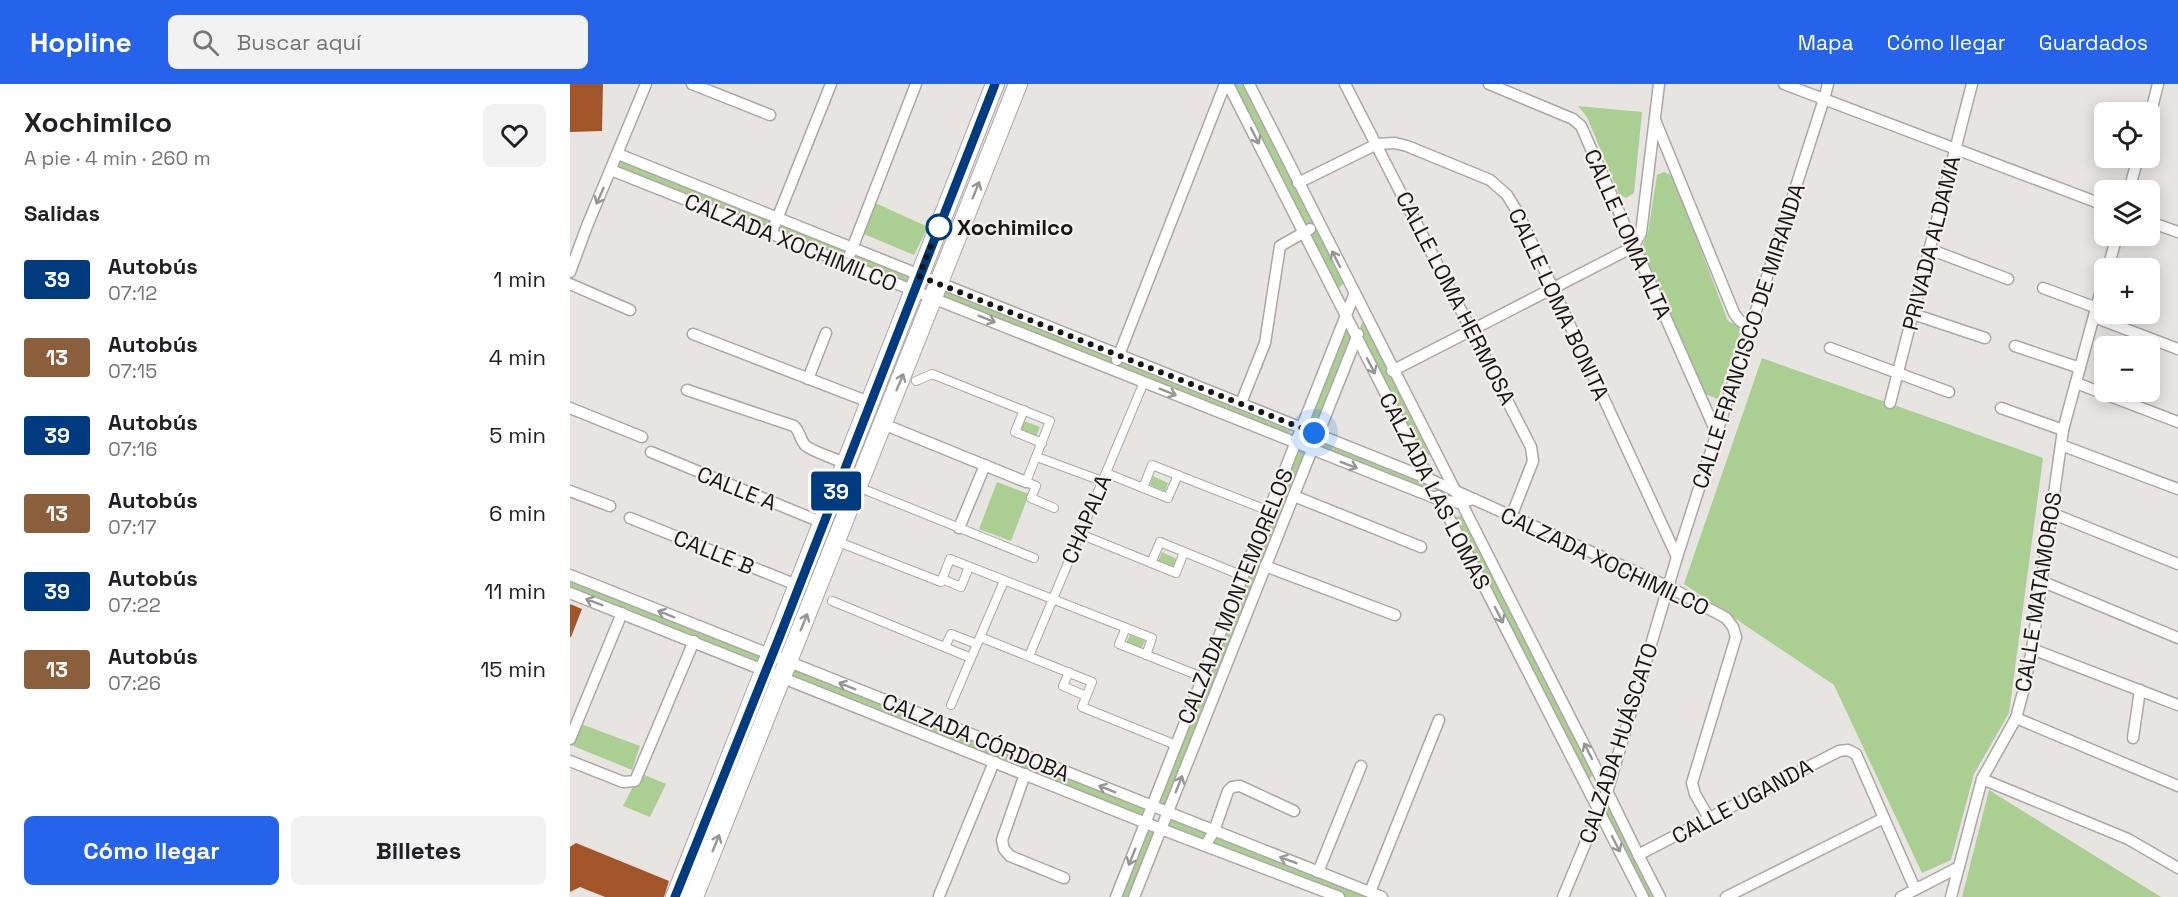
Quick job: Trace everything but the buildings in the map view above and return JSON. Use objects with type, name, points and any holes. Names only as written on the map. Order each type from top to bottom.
[{"type":"main road","points":[[694,897],[777,666],[799,586],[995,84]]},
{"type":"main road","points":[[675,897],[777,666],[836,541],[1018,84]]},
{"type":"street","points":[[570,272],[646,84]]},
{"type":"street","points":[[692,84],[770,115]]},
{"type":"street","points":[[771,234],[831,84]]},
{"type":"street","points":[[846,264],[916,84]]},
{"type":"street","points":[[1113,369],[1226,84]]},
{"type":"street","name":"CALZADA LAS LOMAS","points":[[1226,84],[1304,232],[1643,897]]},
{"type":"street","name":"CALZADA LAS LOMAS","points":[[1248,84],[1459,503],[1608,789],[1660,897]]},
{"type":"street","name":"CALLE LOMA HERMOSA","points":[[1345,84],[1533,451],[1533,461],[1511,517]]},
{"type":"street","name":"CALLE LOMA ALTA","points":[[1489,84],[1578,123],[1718,434]]},
{"type":"street","points":[[1392,370],[1633,247],[1641,233],[1659,84]]},
{"type":"street","points":[[1784,84],[2094,201]]},
{"type":"street","name":"CALLE FRANCISCO DE MIRANDA","points":[[1669,587],[1828,84]]},
{"type":"street","name":"PRIVADA ALDAMA","points":[[1890,403],[1972,84]]},
{"type":"street","points":[[2154,102],[2158,84]]},
{"type":"street","points":[[1655,119],[1734,313],[1739,320],[1751,328]]},
{"type":"street","name":"CALLE LOMA BONITA","points":[[1298,183],[1377,144],[1395,143],[1484,177],[1496,184],[1507,195],[1518,213],[1677,556]]},
{"type":"street","name":"CALZADA XOCHIMILCO","points":[[618,154],[852,249],[916,283],[1113,369],[1312,450],[1440,500],[1459,503],[1473,499]]},
{"type":"street","name":"CALZADA XOCHIMILCO","points":[[611,170],[846,264],[916,283],[1119,356],[1241,403],[1452,489],[1669,587],[1726,618],[1733,627],[1736,637],[1693,779],[1695,794],[1710,820]]},
{"type":"street","points":[[660,190],[668,174]]},
{"type":"street","points":[[714,211],[721,195]]},
{"type":"street","points":[[1241,403],[1265,343],[1280,246],[1319,225]]},
{"type":"street","points":[[2160,226],[2178,232]]},
{"type":"street","points":[[1929,249],[2008,279]]},
{"type":"street","points":[[570,284],[630,310]]},
{"type":"street","points":[[2043,288],[2094,313]]},
{"type":"street","name":"CALZADA MONTEMORELOS","points":[[1116,897],[1354,295]]},
{"type":"street","points":[[1913,314],[1986,338]]},
{"type":"street","name":"CALZADA MONTEMORELOS","points":[[1134,897],[1365,316]]},
{"type":"street","name":"CALLE MATAMOROS","points":[[1951,897],[1982,779],[2016,718],[2032,649],[2063,430],[2094,317]]},
{"type":"street","points":[[2120,324],[2178,349]]},
{"type":"street","points":[[808,379],[826,333]]},
{"type":"street","points":[[693,334],[869,402]]},
{"type":"street","points":[[2015,346],[2080,369]]},
{"type":"street","points":[[1830,348],[1949,392]]},
{"type":"street","points":[[916,381],[932,374],[1050,421],[1026,482]]},
{"type":"street","name":"CHAPALA","points":[[1029,656],[1144,382]]},
{"type":"street","points":[[2076,383],[2178,422]]},
{"type":"street","points":[[687,390],[794,426],[807,446],[846,464]]},
{"type":"street","points":[[570,408],[642,437]]},
{"type":"street","points":[[2001,408],[2063,430]]},
{"type":"street","points":[[1024,411],[1015,432],[1042,443]]},
{"type":"street","points":[[883,424],[1036,486],[1031,498],[1054,508]]},
{"type":"street","points":[[2061,445],[2178,489]]},
{"type":"street","name":"CALLE A","points":[[651,452],[824,523]]},
{"type":"street","points":[[1036,457],[1143,488],[1168,498],[1178,475]]},
{"type":"street","points":[[959,528],[985,465]]},
{"type":"street","points":[[1143,488],[1152,465],[1269,511]]},
{"type":"street","points":[[858,487],[1034,558]]},
{"type":"street","points":[[570,491],[610,506]]},
{"type":"street","points":[[1294,496],[1421,547]]},
{"type":"street","points":[[2051,513],[2178,564]]},
{"type":"street","name":"CALLE B","points":[[630,518],[799,586]]},
{"type":"street","points":[[1080,534],[1176,573],[1184,552]]},
{"type":"street","points":[[836,541],[941,582],[950,559],[1152,638],[1146,655]]},
{"type":"street","points":[[1151,563],[1160,542],[1242,576]]},
{"type":"street","points":[[1265,566],[1395,615]]},
{"type":"street","points":[[942,579],[961,587],[969,567]]},
{"type":"street","name":"CALZADA CÓRDOBA","points":[[570,575],[952,745],[1161,829],[1337,896]]},
{"type":"street","points":[[951,705],[1004,580]]},
{"type":"street","points":[[2041,581],[2178,638]]},
{"type":"street","name":"CALZADA HUÁSCATO","points":[[1563,897],[1608,789],[1669,587]]},
{"type":"street","name":"CALZADA CÓRDOBA","points":[[570,593],[694,641],[777,666],[958,730],[1382,897]]},
{"type":"street","points":[[832,601],[971,658]]},
{"type":"street","points":[[1229,610],[1245,617]]},
{"type":"street","points":[[570,739],[622,613]]},
{"type":"street","points":[[1126,628],[1119,644],[1202,677]]},
{"type":"street","points":[[945,647],[951,634],[1029,656],[1069,672],[1092,682],[1082,707],[1176,745]]},
{"type":"street","points":[[570,762],[623,782],[637,779],[694,641]]},
{"type":"street","points":[[2032,649],[2178,705]]},
{"type":"street","points":[[1069,672],[1063,686],[1086,696]]},
{"type":"street","points":[[2133,738],[2140,690]]},
{"type":"street","points":[[2016,718],[2178,786]]},
{"type":"street","points":[[1370,892],[1439,720]]},
{"type":"street","points":[[1183,726],[1199,732]]},
{"type":"street","points":[[952,745],[958,730]]},
{"type":"street","name":"CALLE UGANDA","points":[[1638,855],[1710,820],[1839,751],[1848,750],[1856,754],[1884,818]]},
{"type":"street","points":[[939,896],[994,762]]},
{"type":"street","points":[[1318,872],[1361,766]]},
{"type":"street","points":[[1025,774],[1002,844],[1010,856],[1064,878]]},
{"type":"street","points":[[1982,779],[2128,839],[2178,868]]},
{"type":"street","points":[[1205,846],[1214,831],[1228,791],[1236,786],[1294,811]]},
{"type":"street","points":[[1726,897],[1884,818],[1916,889]]},
{"type":"street","points":[[1901,897],[1959,867]]},
{"type":"street","points":[[1337,896],[1340,881]]},
{"type":"green space","points":[[1228,84],[1244,84],[1317,221],[1306,227]]},
{"type":"green space","points":[[1578,106],[1642,112],[1634,193],[1626,198],[1619,194],[1587,117]]},
{"type":"green space","points":[[622,158],[912,277],[910,284],[618,169]]},
{"type":"green space","points":[[1664,172],[1673,176],[1728,321],[1742,328],[1718,399],[1703,393],[1641,249],[1648,233],[1657,175]]},
{"type":"green space","points":[[871,201],[928,227],[914,255],[859,232]]},
{"type":"green space","points":[[1319,225],[1344,283],[1338,289],[1304,232]]},
{"type":"green space","points":[[939,283],[1294,425],[1288,435],[938,295]]},
{"type":"green space","points":[[1363,321],[1430,455],[1422,457],[1356,337]]},
{"type":"green space","points":[[1346,325],[1352,337],[1314,433],[1303,424]]},
{"type":"green space","points":[[1762,358],[2043,458],[2009,713],[1974,774],[1951,860],[1922,873],[1834,685],[1684,584]]},
{"type":"green space","points":[[1024,421],[1040,427],[1036,436],[1021,429]]},
{"type":"green space","points":[[1321,441],[1429,479],[1430,490],[1318,448]]},
{"type":"green space","points":[[1296,448],[1306,452],[1167,806],[1157,802]]},
{"type":"green space","points":[[1153,476],[1168,483],[1165,491],[1150,485]]},
{"type":"green space","points":[[997,482],[1029,494],[1011,541],[979,529]]},
{"type":"green space","points":[[1462,515],[1595,773],[1589,779],[1454,518]]},
{"type":"green space","points":[[1162,552],[1177,559],[1174,567],[1158,561]]},
{"type":"green space","points":[[570,579],[767,657],[766,670],[570,591]]},
{"type":"green space","points":[[1130,635],[1145,641],[1141,649],[1126,643]]},
{"type":"green space","points":[[791,663],[1151,806],[1145,822],[1160,829],[1167,813],[1378,897],[1343,897],[1161,829],[1133,897],[1116,897],[1145,823],[784,673]]},
{"type":"green space","points":[[581,724],[640,746],[632,770],[571,745]]},
{"type":"green space","points":[[640,773],[666,784],[650,817],[623,806]]},
{"type":"green space","points":[[1989,790],[2161,897],[1962,897]]},
{"type":"green space","points":[[1606,794],[1659,897],[1645,897],[1599,811]]},
{"type":"bus line","name":"39","points":[[675,897],[779,638],[869,402],[995,84]]},
{"type":"place","name":"Xochimilco","points":[[939,227]]},
{"type":"route","points":[[939,227],[919,276],[1314,433]]}]
